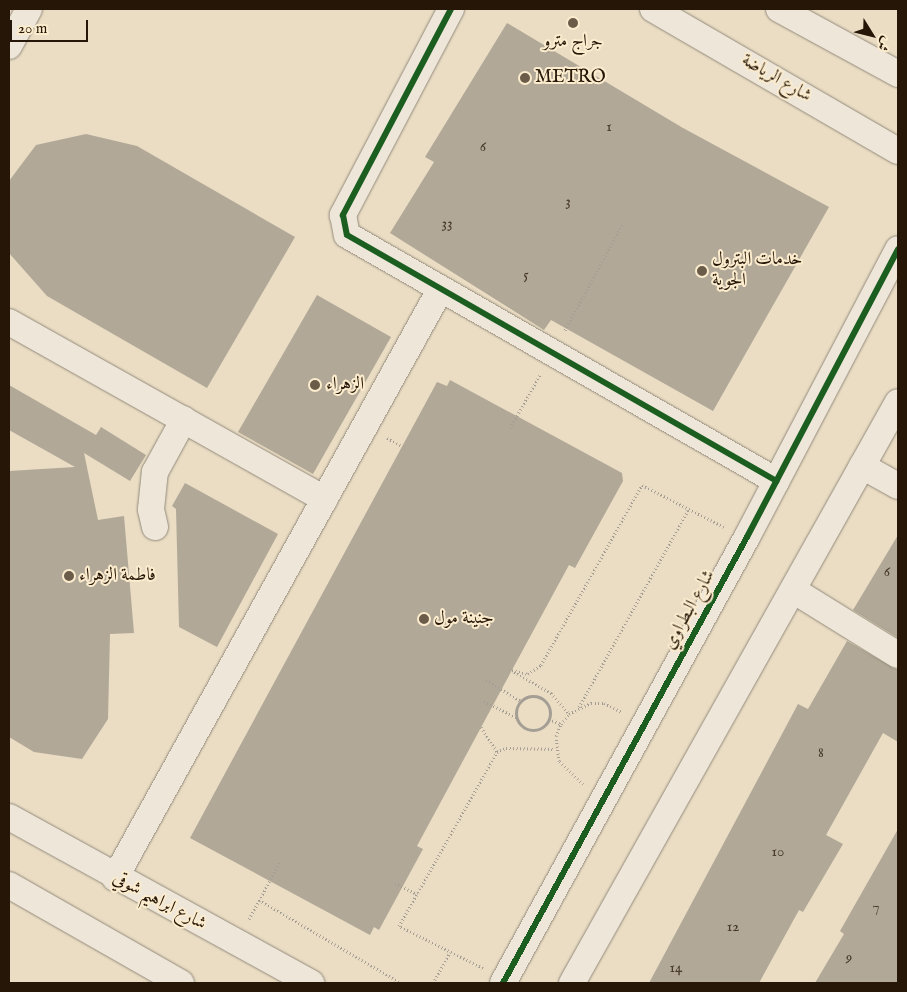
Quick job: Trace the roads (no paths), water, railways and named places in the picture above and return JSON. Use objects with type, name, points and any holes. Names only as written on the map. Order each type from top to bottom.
[{"type":"street","points":[[9,46],[29,9]]},
{"type":"street","points":[[451,9],[347,206],[342,226],[356,241],[551,354],[778,481]]},
{"type":"street","name":"شارع الرياضة","points":[[652,9],[898,152]]},
{"type":"street","points":[[780,9],[898,74]]},
{"type":"street","name":"شارع البطراوي","points":[[504,981],[778,481],[898,249]]},
{"type":"street","points":[[115,878],[440,290]]},
{"type":"street","points":[[9,322],[325,499]]},
{"type":"street","points":[[572,983],[898,402]]},
{"type":"street","points":[[155,527],[151,508],[155,472],[184,419]]},
{"type":"street","points":[[862,466],[898,486]]},
{"type":"street","points":[[793,590],[898,655]]},
{"type":"street","name":"شارع ابراهيم شوقي","points":[[9,817],[115,878],[311,983]]},
{"type":"street","points":[[9,885],[181,983]]},
{"type":"place","name":"جراج مترو","points":[[573,23]]},
{"type":"place","name":"METRO","points":[[525,78]]},
{"type":"place","name":"خدمات البترول الجوية","points":[[702,271]]},
{"type":"place","name":"الزهراء","points":[[315,385]]},
{"type":"place","name":"فاطمة الزهراء","points":[[69,576]]},
{"type":"place","name":"جنينة مول","points":[[424,619]]}]
